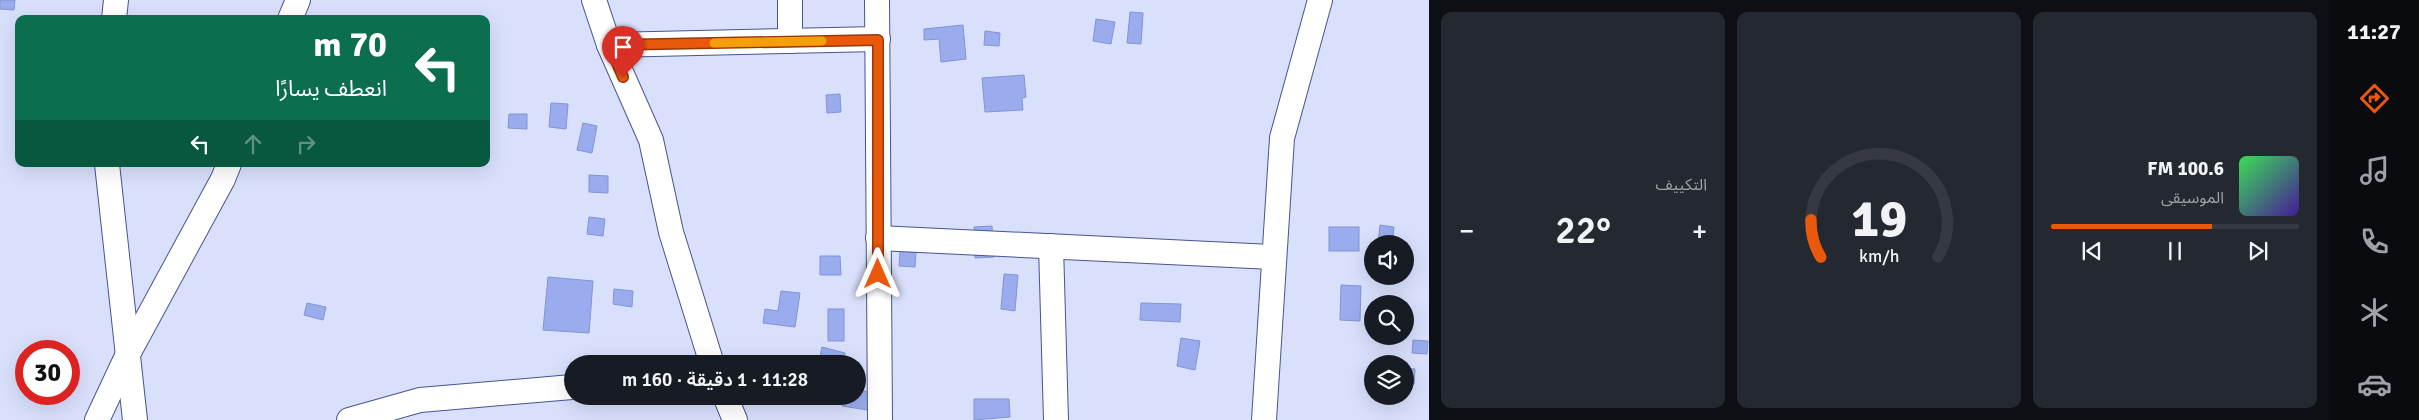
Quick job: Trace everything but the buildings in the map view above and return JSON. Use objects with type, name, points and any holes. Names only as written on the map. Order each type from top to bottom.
[{"type":"street","points":[[114,15],[116,0]]},
{"type":"street","points":[[292,15],[298,0]]},
{"type":"street","points":[[594,0],[609,45],[651,140],[671,232],[709,355]]},
{"type":"street","points":[[790,0],[790,41]]},
{"type":"street","points":[[878,0],[880,420]]},
{"type":"street","points":[[1264,420],[1276,191],[1282,138],[1320,0]]},
{"type":"street","points":[[609,45],[878,40]]},
{"type":"street","points":[[108,167],[135,420]]},
{"type":"street","points":[[96,420],[128,354],[228,167]]},
{"type":"street","points":[[878,238],[1274,257]]},
{"type":"street","points":[[1051,246],[1056,420]]},
{"type":"street","points":[[349,420],[420,400],[564,388]]},
{"type":"street","points":[[729,405],[735,420]]},
{"type":"slow traffic","points":[[714,43],[822,41]]},
{"type":"route","points":[[623,77],[609,45],[878,40],[878,274]]}]
